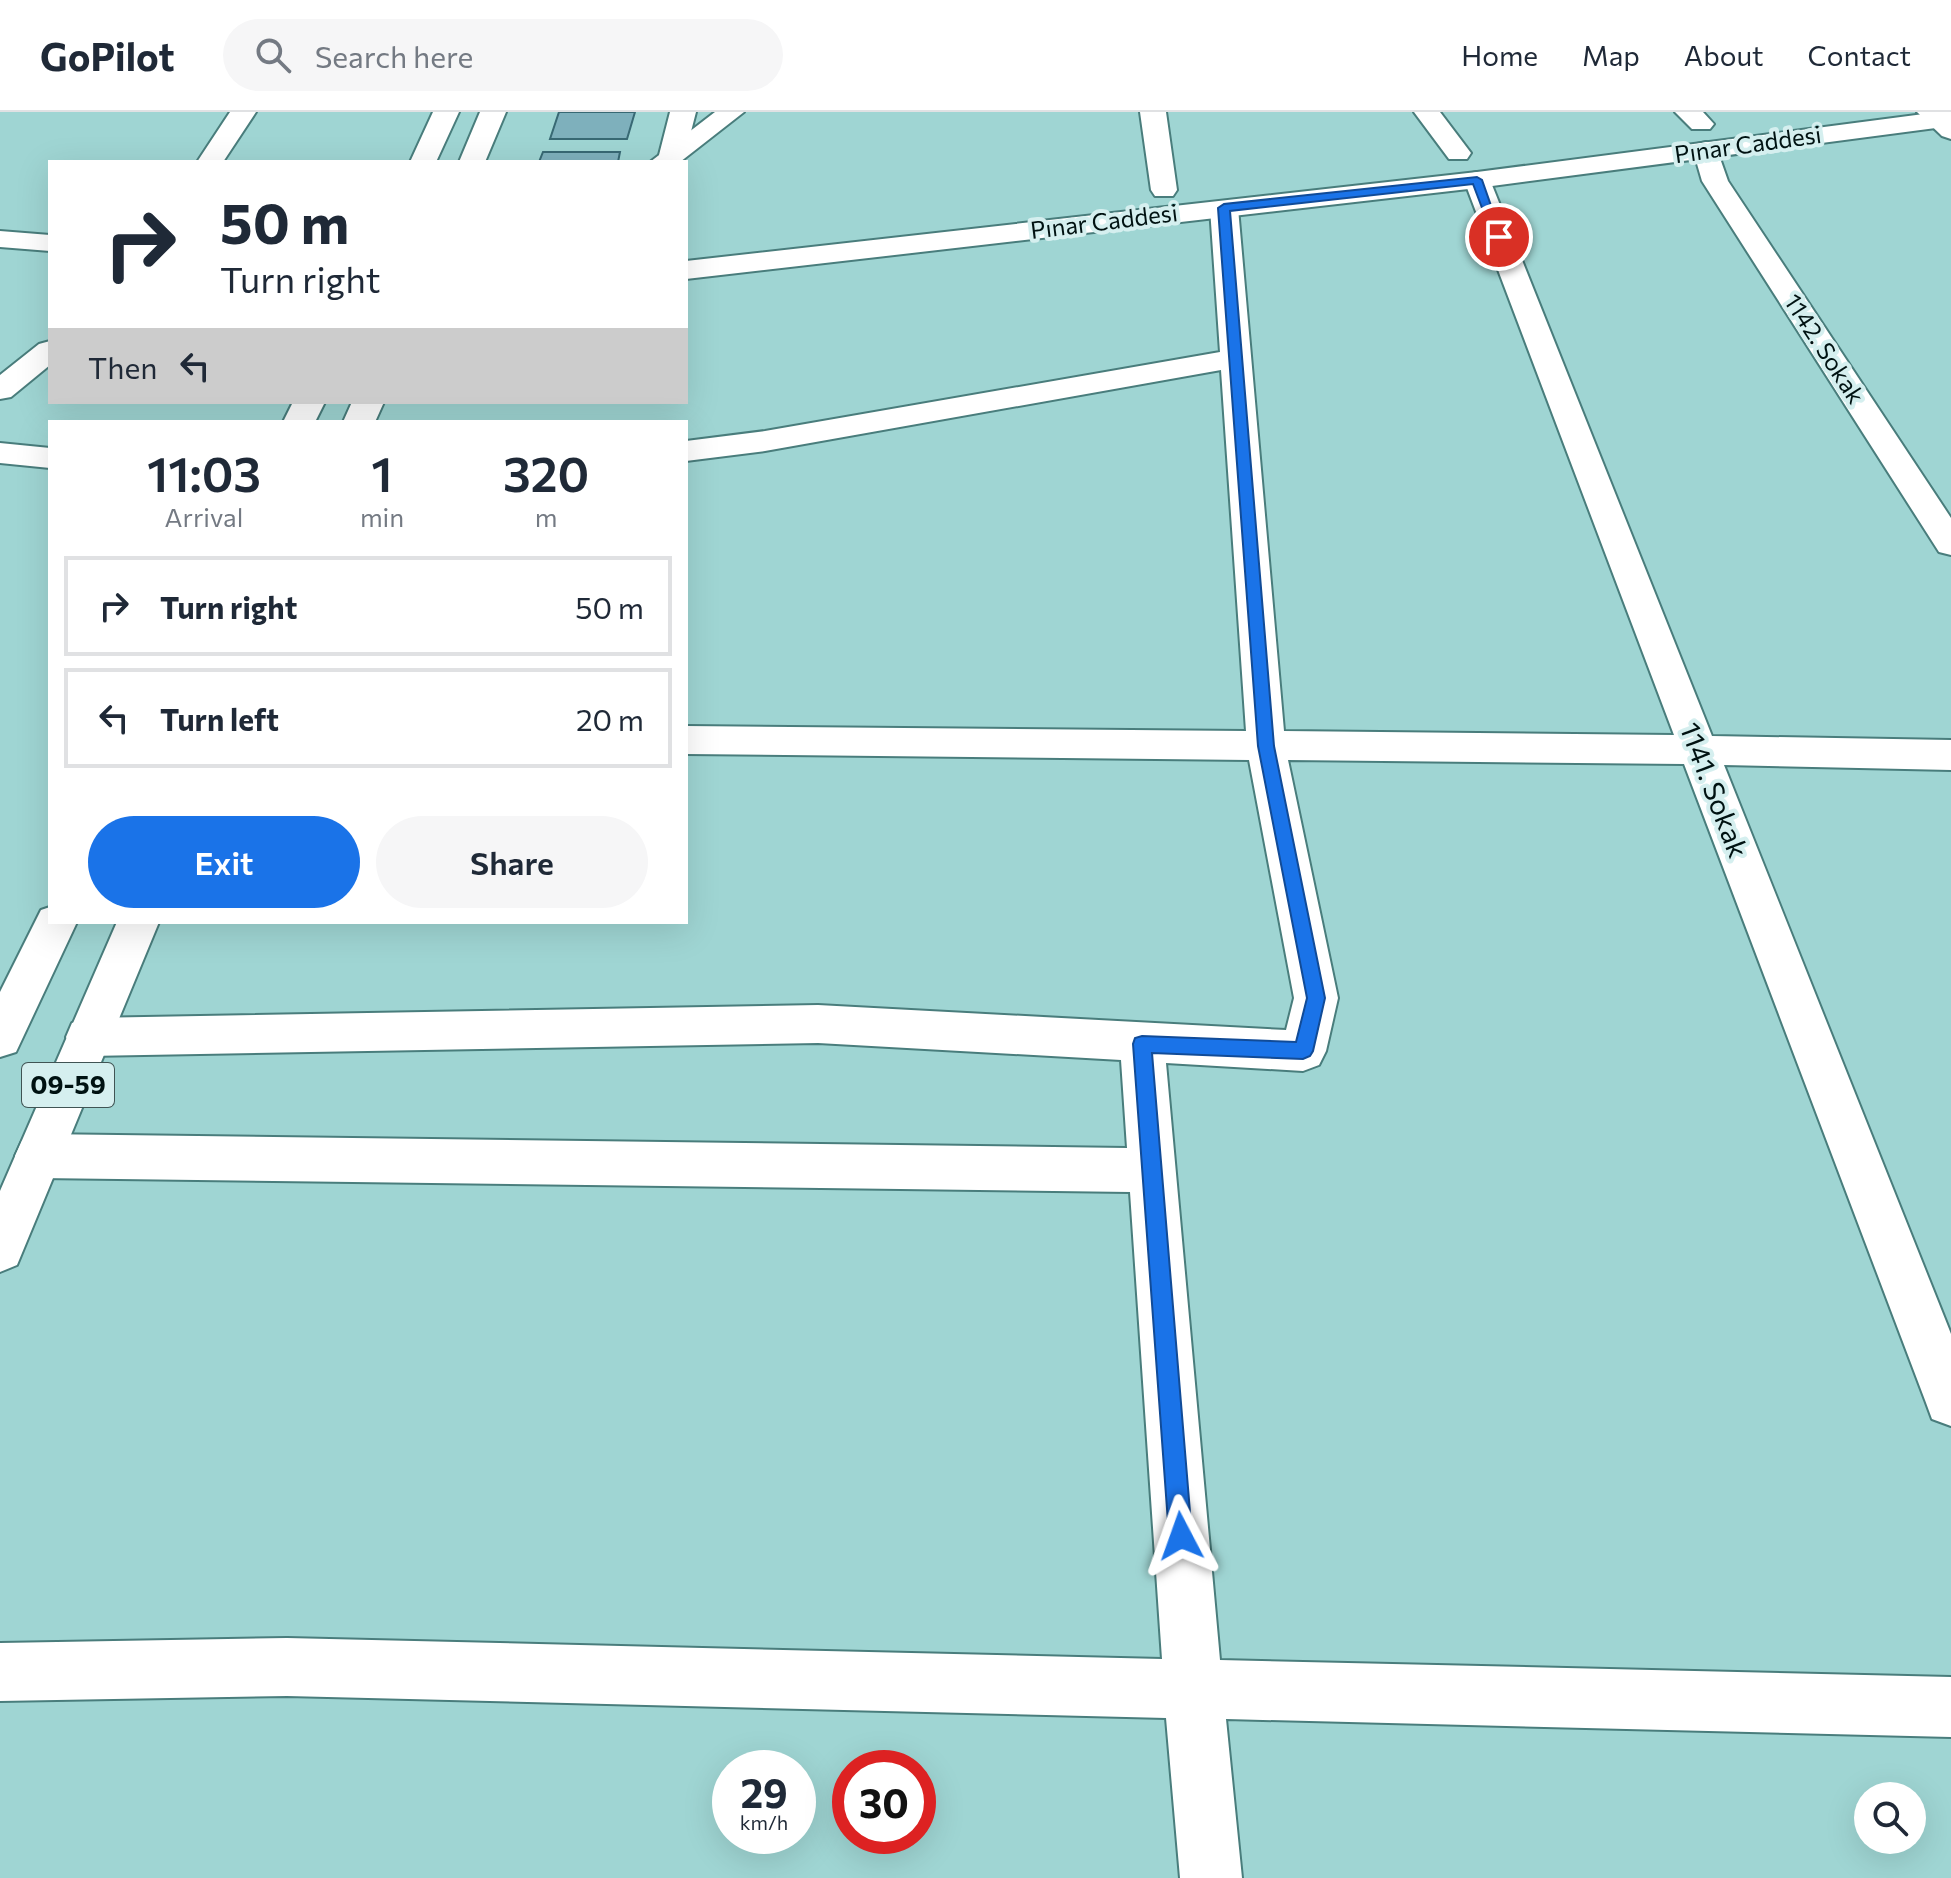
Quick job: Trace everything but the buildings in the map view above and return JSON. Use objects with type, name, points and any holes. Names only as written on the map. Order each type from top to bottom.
[{"type":"street","points":[[211,160],[243,112]]},
{"type":"street","points":[[424,160],[446,112]]},
{"type":"street","points":[[473,160],[493,112]]},
{"type":"street","points":[[667,159],[683,112]]},
{"type":"street","points":[[667,159],[731,112]]},
{"type":"street","points":[[1153,112],[1164,190]]},
{"type":"street","name":"1141. Sokak","points":[[1427,112],[1474,161],[1698,750],[1951,1400]]},
{"type":"street","name":"Pınar Caddesi","points":[[1692,129],[1730,119]]},
{"type":"street","name":"Pınar Caddesi","points":[[688,270],[1214,190],[1474,161],[1692,129],[1943,120]]},
{"type":"street","name":"1142. Sokak","points":[[1692,129],[1715,181],[1951,544]]},
{"type":"street","name":"Pınar Caddesi","points":[[1427,157],[1474,161]]},
{"type":"street","name":"Pınar Caddesi","points":[[688,249],[1164,190],[1214,190]]},
{"type":"street","points":[[88,1037],[818,1024],[1303,1051],[1316,998],[1266,746],[1236,358],[1214,190]]},
{"type":"street","points":[[0,239],[48,243]]},
{"type":"street","points":[[0,266],[48,270]]},
{"type":"street","points":[[0,354],[48,341]]},
{"type":"street","points":[[0,390],[48,352]]},
{"type":"street","points":[[688,451],[765,441],[1236,358]]},
{"type":"street","points":[[0,453],[48,458]]},
{"type":"street","points":[[688,740],[1951,755]]},
{"type":"street","name":"09-59","points":[[0,1038],[55,924]]},
{"type":"street","name":"09-59","points":[[0,1248],[137,924]]},
{"type":"street","points":[[1142,1044],[1211,1878]]},
{"type":"street","points":[[39,1156],[1152,1170]]},
{"type":"street","points":[[0,1672],[287,1667],[1951,1707]]},
{"type":"route","points":[[1181,1536],[1142,1044],[1303,1051],[1316,998],[1266,746],[1224,208],[1477,180],[1499,237]]}]
